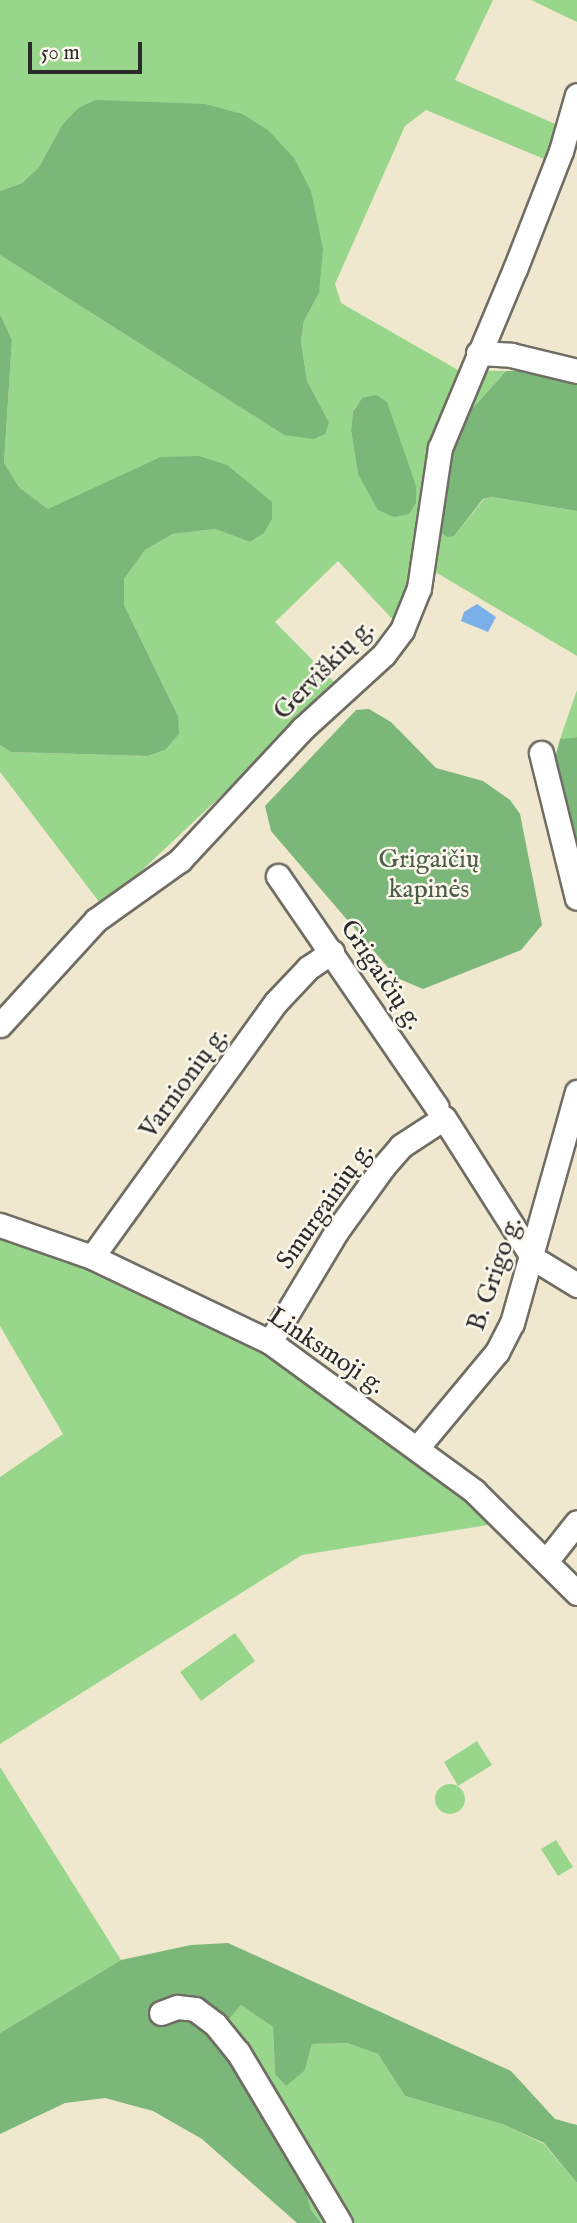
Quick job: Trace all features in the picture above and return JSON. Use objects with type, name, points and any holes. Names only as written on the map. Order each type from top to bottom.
[{"type":"street","name":"Gerviškių g.","points":[[0,1025],[96,919],[180,860],[235,817],[302,729],[384,654],[402,630],[419,588],[440,448],[561,151],[577,95]]},
{"type":"street","points":[[478,353],[511,355],[577,371]]},
{"type":"street","points":[[541,753],[577,898]]},
{"type":"street","name":"Grigaičių g.","points":[[278,876],[440,1112],[533,1258],[577,1285]]},
{"type":"street","name":"Varnionių g.","points":[[92,1257],[276,1002],[308,968],[332,951]]},
{"type":"street","name":"B. Grigo g.","points":[[417,1448],[497,1352],[512,1323],[533,1258],[577,1092]]},
{"type":"street","name":"Smurgainių g.","points":[[270,1342],[336,1232],[383,1167],[401,1146],[440,1112]]},
{"type":"street","name":"Linksmoji g.","points":[[0,1225],[92,1257],[270,1342],[474,1491],[547,1560],[577,1593]]},
{"type":"street","points":[[547,1560],[577,1522]]},
{"type":"street","points":[[161,2013],[177,2007],[195,2009],[215,2024],[238,2052],[340,2223]]},
{"type":"green space","points":[[0,0],[493,0],[455,80],[562,127],[549,161],[426,110],[405,126],[335,284],[341,303],[458,370],[506,371],[476,404],[454,536],[484,499],[492,497],[577,511],[577,656],[415,560],[395,622],[338,561],[275,622],[338,686],[103,907],[0,772],[0,745],[11,752],[148,756],[165,750],[178,716],[124,605],[124,579],[145,550],[173,534],[215,529],[250,542],[263,534],[71,501],[48,509],[19,487],[4,463],[12,340],[0,314],[0,255],[284,435],[329,422],[307,381],[301,341],[304,321],[319,293],[78,108],[62,125],[39,167],[22,183],[0,191]],"holes":[[[362,398],[358,474],[351,430],[353,410]]]},
{"type":"green space","points":[[531,0],[577,0],[577,22]]},
{"type":"green space","points":[[96,100],[205,104],[242,114],[268,130],[294,158],[311,191],[323,249],[319,293],[304,321],[301,341],[307,381],[329,422],[325,434],[314,439],[284,435],[0,255],[0,191],[22,183],[39,167],[62,125],[78,108]]},
{"type":"green space","points":[[0,314],[12,340],[4,463],[19,487],[48,509],[161,457],[199,456],[227,465],[272,502],[272,519],[263,534],[250,542],[215,529],[173,534],[145,550],[124,579],[124,605],[178,716],[179,734],[165,750],[148,756],[11,752],[0,745]]},
{"type":"green space","points":[[532,370],[577,381],[577,511],[492,497],[483,499],[454,536],[447,537],[438,530],[437,495],[461,421],[506,371]]},
{"type":"green space","points":[[376,395],[387,402],[416,486],[416,503],[409,514],[394,517],[378,510],[358,474],[351,430],[353,411],[362,398]]},
{"type":"green space","points":[[577,690],[577,737],[560,739]]},
{"type":"green space","name":"Grigaičių kapinės","points":[[369,709],[391,722],[436,768],[483,781],[510,800],[520,814],[542,925],[521,950],[423,989],[397,978],[271,831],[265,806],[356,710]]},
{"type":"green space","points":[[577,737],[577,843],[572,844],[552,770],[560,739]]},
{"type":"green space","points":[[0,1237],[109,1278],[218,1327],[279,1362],[435,1472],[494,1524],[302,1555],[0,1744],[0,1477],[63,1434],[0,1326]]},
{"type":"green space","points":[[235,1633],[255,1661],[201,1701],[180,1672]]},
{"type":"green space","points":[[477,1741],[492,1765],[458,1786],[444,1762]]},
{"type":"green space","points":[[0,1767],[121,1960],[0,2033]]},
{"type":"green space","points":[[450,1784],[456,1785],[464,1793],[464,1805],[456,1813],[450,1814],[444,1813],[436,1805],[435,1799],[436,1793],[444,1785]]},
{"type":"green space","points":[[556,1840],[573,1867],[558,1876],[541,1849]]},
{"type":"green space","points":[[228,1943],[511,2071],[555,2119],[577,2125],[577,2183],[544,2143],[502,2124],[405,2096],[378,2054],[347,2043],[312,2044],[305,2070],[286,2086],[275,2074],[273,2027],[241,2005],[221,2029],[300,2170],[311,2210],[321,2223],[297,2223],[202,2139],[153,2111],[105,2098],[65,2103],[0,2134],[0,2033],[121,1960],[191,1945]]},
{"type":"green space","points":[[241,2005],[273,2027],[275,2074],[305,2070],[312,2044],[347,2043],[378,2054],[405,2096],[502,2124],[544,2144],[577,2183],[577,2223],[321,2223],[311,2210],[300,2170],[221,2029]]},
{"type":"water","points":[[477,604],[496,617],[488,632],[461,621],[464,612]]}]
